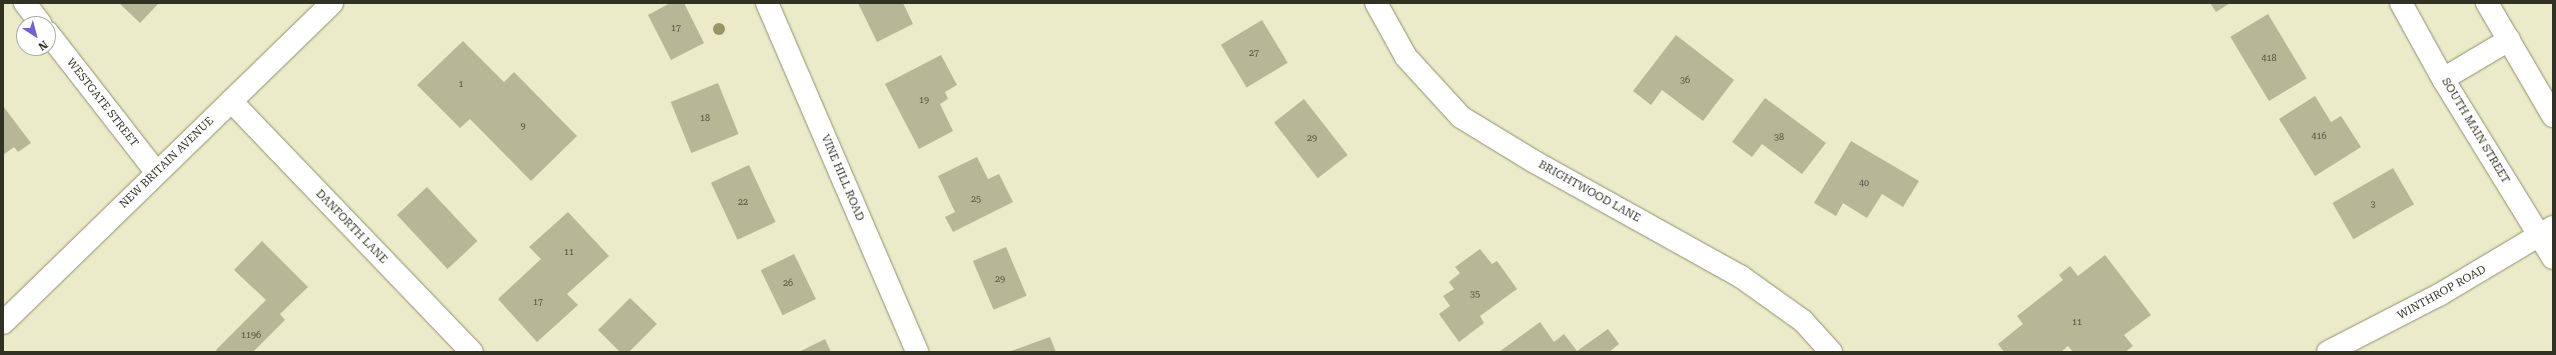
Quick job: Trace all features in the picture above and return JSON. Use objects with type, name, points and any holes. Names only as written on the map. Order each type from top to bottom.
[{"type":"street","points":[[25,3],[35,16]]},
{"type":"street","name":"NEW BRITAIN AVENUE","points":[[3,323],[332,3]]},
{"type":"street","name":"VINE HILL ROAD","points":[[767,3],[917,352]]},
{"type":"street","name":"BRIGHTWOOD LANE","points":[[1376,3],[1406,57],[1461,117],[1533,161],[1740,276],[1803,321],[1831,352]]},
{"type":"street","name":"SOUTH MAIN STREET","points":[[2400,3],[2443,79],[2546,231],[2553,258]]},
{"type":"street","points":[[2487,3],[2553,116]]},
{"type":"street","points":[[2443,79],[2509,40]]},
{"type":"street","name":"WESTGATE STREET","points":[[56,43],[157,173]]},
{"type":"street","name":"DANFORTH LANE","points":[[231,101],[472,352]]},
{"type":"street","name":"WINTHROP ROAD","points":[[2328,352],[2439,295],[2546,231]]},
{"type":"building","points":[[119,3],[159,3],[140,23]]},
{"type":"building","points":[[670,3],[684,3],[704,43],[671,60],[648,15]]},
{"type":"building","points":[[858,3],[903,3],[913,24],[877,42]]},
{"type":"building","points":[[2210,3],[2230,3],[2216,12]]},
{"type":"building","points":[[2268,14],[2307,78],[2269,101],[2230,37]]},
{"type":"building","points":[[1262,20],[1288,63],[1247,88],[1221,45]]},
{"type":"building","points":[[1676,35],[1734,80],[1703,121],[1662,90],[1651,105],[1633,91]]},
{"type":"building","points":[[463,41],[504,82],[514,72],[577,136],[531,181],[470,119],[460,128],[417,85]]},
{"type":"building","points":[[941,55],[957,85],[945,92],[948,99],[940,104],[953,131],[919,149],[885,84]]},
{"type":"building","points":[[718,83],[739,134],[691,153],[671,102]]},
{"type":"building","points":[[2315,96],[2331,122],[2341,116],[2361,147],[2315,176],[2279,119]]},
{"type":"building","points":[[1765,98],[1826,143],[1802,174],[1762,144],[1752,157],[1732,142]]},
{"type":"building","points":[[1304,99],[1348,155],[1318,178],[1274,122]]},
{"type":"building","points":[[3,106],[31,143],[18,152],[14,147],[3,155]]},
{"type":"building","points":[[1851,141],[1919,181],[1903,207],[1882,194],[1867,218],[1843,203],[1836,216],[1814,203]]},
{"type":"building","points":[[977,157],[988,179],[999,174],[1013,202],[953,232],[945,217],[955,212],[938,176]]},
{"type":"building","points":[[749,165],[776,222],[738,240],[711,183]]},
{"type":"building","points":[[2393,168],[2414,204],[2353,239],[2332,203]]},
{"type":"building","points":[[427,187],[477,241],[447,269],[397,215]]},
{"type":"building","points":[[568,212],[609,256],[567,294],[578,305],[537,342],[498,299],[541,259],[529,247]]},
{"type":"building","points":[[262,241],[308,287],[280,314],[285,320],[253,352],[218,352],[216,350],[266,300],[234,270]]},
{"type":"building","points":[[1006,247],[1027,296],[994,310],[973,261]]},
{"type":"building","points":[[1480,249],[1492,264],[1497,261],[1517,289],[1480,316],[1484,323],[1459,342],[1439,314],[1450,306],[1443,296],[1454,289],[1449,282],[1460,273],[1455,267]]},
{"type":"building","points":[[794,254],[816,299],[783,315],[761,270]]},
{"type":"building","points":[[2105,255],[2151,315],[2124,335],[2133,346],[2125,352],[2073,352],[2068,346],[2061,352],[2004,352],[1998,344],[2023,324],[2017,316],[2063,280],[2059,275],[2070,266],[2078,276]]},
{"type":"building","points":[[630,298],[657,324],[629,352],[620,352],[598,330]]},
{"type":"building","points":[[1540,322],[1554,342],[1564,334],[1577,351],[1608,329],[1619,344],[1609,352],[1499,352]]},
{"type":"building","points":[[1050,337],[1056,352],[1008,352]]},
{"type":"building","points":[[825,339],[831,352],[799,352]]}]
